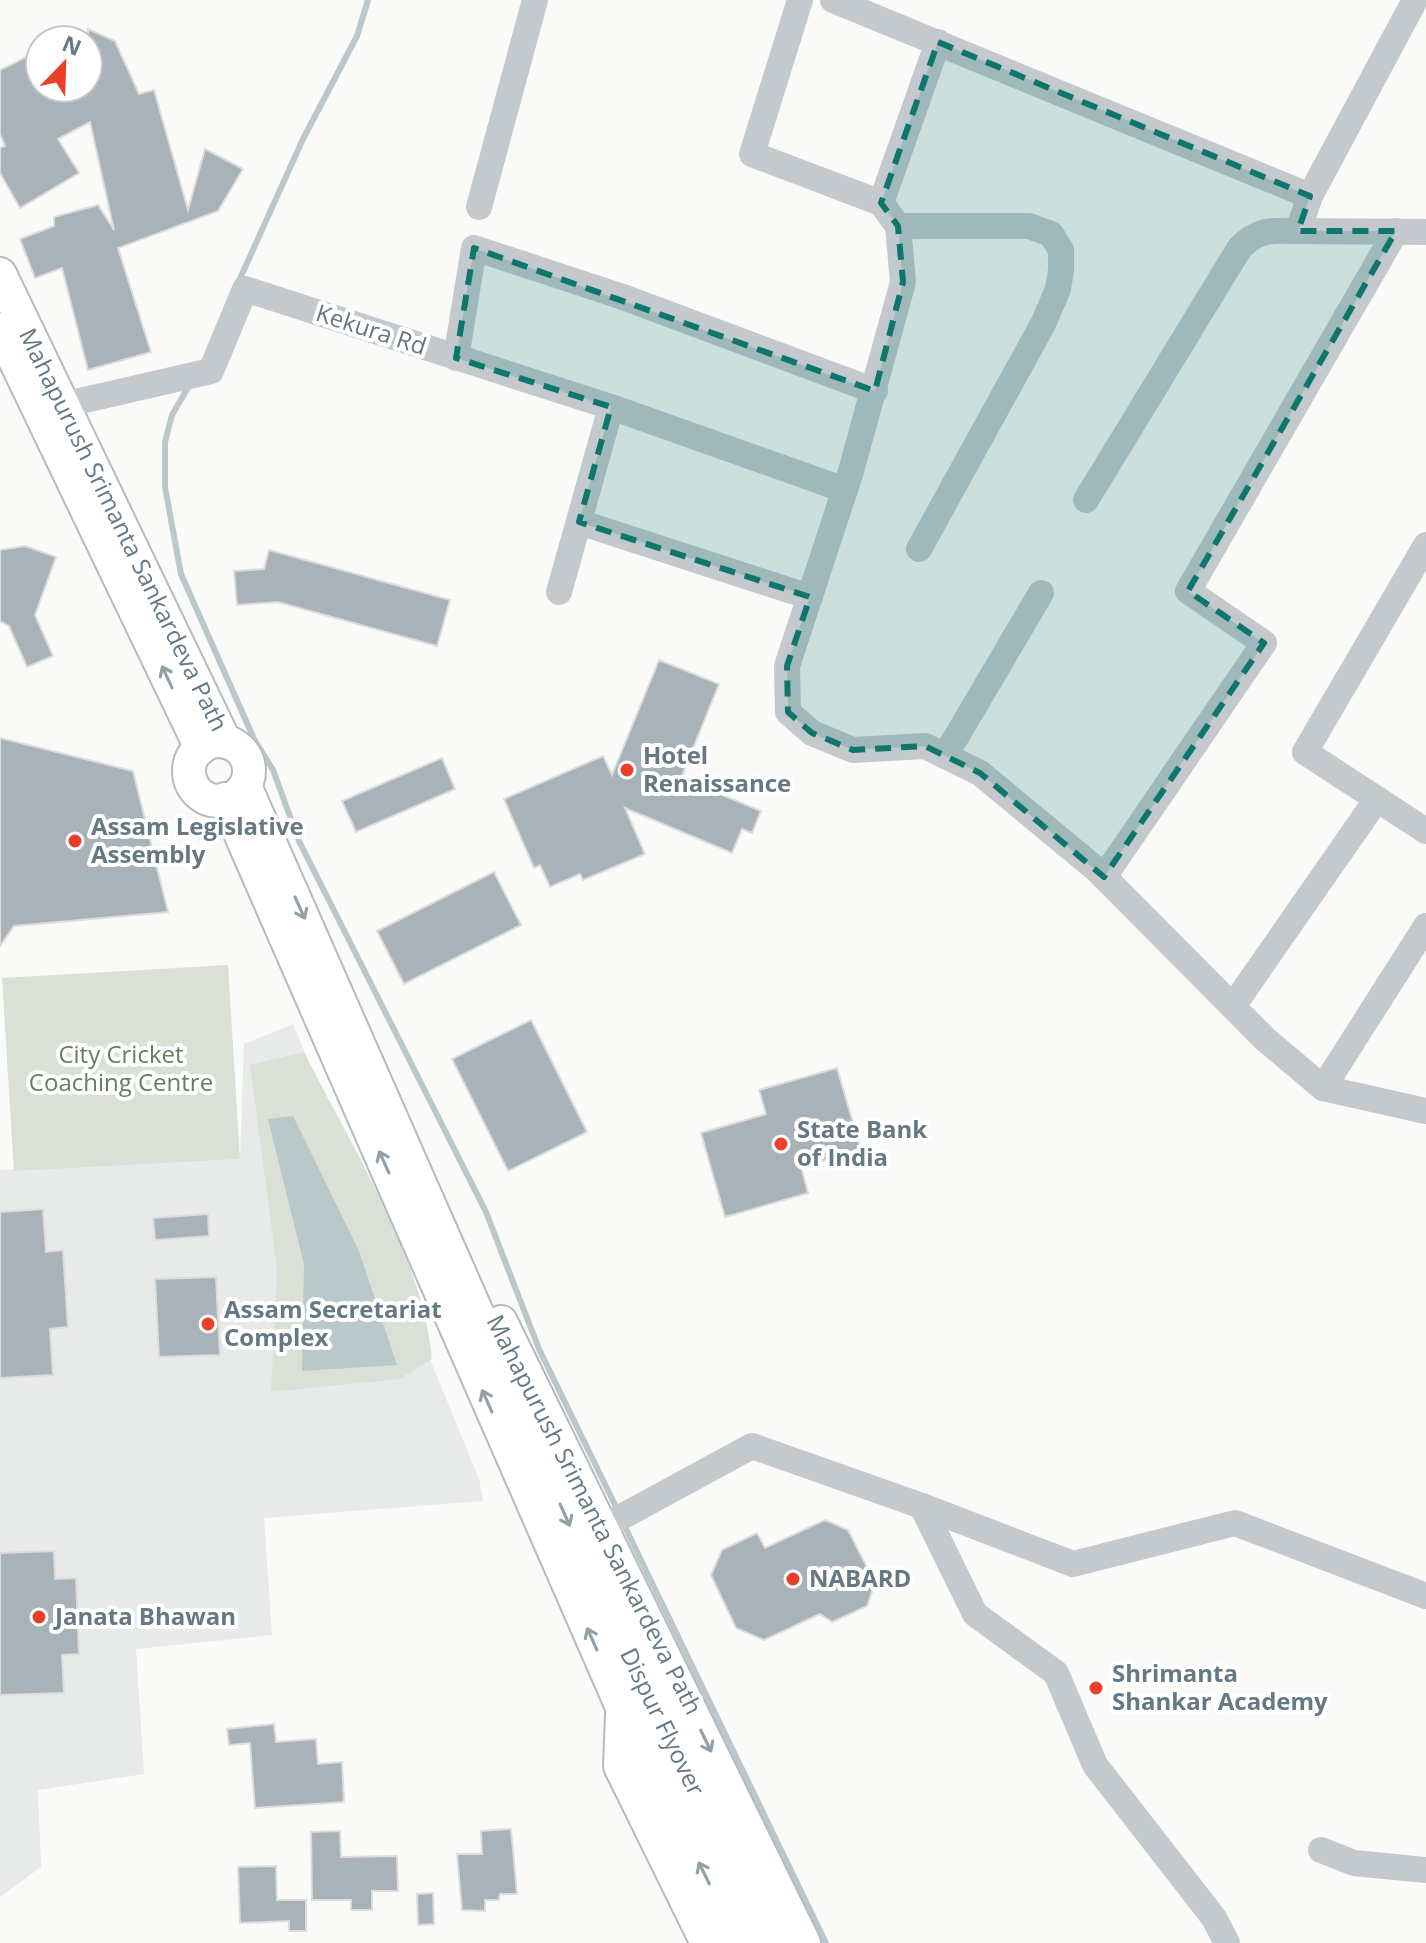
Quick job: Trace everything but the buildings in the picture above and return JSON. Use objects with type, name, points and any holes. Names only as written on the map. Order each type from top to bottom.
[{"type":"main road","name":"Mahapurush Srimanta Sankardeva Path","points":[[0,274],[63,405],[213,745]]},
{"type":"main road","name":"Mahapurush Srimanta Sankardeva Path","points":[[0,329],[213,745]]},
{"type":"main road","points":[[213,745],[245,756],[248,766],[235,792],[210,799],[194,787],[189,768],[213,745]]},
{"type":"main road","name":"Mahapurush Srimanta Sankardeva Path","points":[[235,792],[460,1280],[484,1298],[502,1323],[615,1520],[804,1943]]},
{"type":"main road","name":"Mahapurush Srimanta Sankardeva Path","points":[[235,792],[622,1707],[738,1943]]},
{"type":"main road","name":"Dispur Flyover","points":[[460,1280],[608,1610],[770,1943]]},
{"type":"main road","points":[[622,1707],[620,1766],[707,1943]]},
{"type":"street","points":[[479,207],[535,0]]},
{"type":"street","points":[[800,0],[752,154],[881,203],[898,226],[903,282],[875,391],[787,666],[788,712],[812,733],[853,750],[925,746],[980,773],[1104,877],[1233,1006],[1323,1088],[1426,1111]]},
{"type":"street","points":[[833,0],[1310,196]]},
{"type":"street","points":[[1298,231],[1310,196],[1415,0]]},
{"type":"street","points":[[881,203],[938,42]]},
{"type":"street","points":[[898,226],[1029,226],[1051,234],[1061,250],[1058,289],[1043,324],[919,549]]},
{"type":"street","points":[[1086,500],[1239,249],[1252,235],[1298,231],[1426,232]]},
{"type":"street","points":[[1104,877],[1264,643],[1188,591],[1396,231]]},
{"type":"street","points":[[456,358],[474,248],[623,297],[875,391]]},
{"type":"street","name":"Kekura Rd","points":[[63,405],[211,371],[245,289],[611,407],[845,490]]},
{"type":"street","points":[[559,592],[611,407]]},
{"type":"street","points":[[579,522],[810,597]]},
{"type":"street","points":[[1426,545],[1305,752],[1426,831]]},
{"type":"street","points":[[945,756],[1041,593]]},
{"type":"street","points":[[1233,1006],[1377,799]]},
{"type":"street","points":[[1323,1088],[1426,926]]},
{"type":"street","points":[[615,1520],[752,1446],[1073,1564],[1235,1523],[1426,1596]]},
{"type":"street","points":[[922,1506],[975,1614],[1056,1673],[1095,1765],[1214,1918],[1227,1943]]},
{"type":"street","points":[[1321,1850],[1354,1863],[1426,1870]]},
{"type":"highlighted area","points":[[938,42],[1310,196],[1298,231],[1396,231],[1188,591],[1264,643],[1104,877],[980,773],[925,746],[853,750],[812,733],[788,712],[787,666],[810,597],[579,522],[611,407],[456,358],[474,248],[875,391],[903,282],[898,226],[881,203]]},
{"type":"shaded area","name":"Assam Secretariat Complex","points":[[293,1024],[479,1479],[483,1501],[264,1518],[272,1635],[136,1649],[144,1774],[38,1790],[41,1867],[0,1897],[0,1170],[240,1159],[244,1044]]},
{"type":"shaded area","points":[[293,1116],[359,1251],[397,1365],[302,1371],[304,1264],[268,1119]]},
{"type":"green space","name":"City Cricket Coaching Centre","points":[[228,965],[240,1159],[14,1171],[2,978]]},
{"type":"green space","points":[[304,1052],[400,1242],[426,1321],[432,1359],[400,1379],[271,1392],[277,1270],[250,1065]]},
{"type":"waterway","points":[[238,283],[303,139],[357,36],[368,0]]},
{"type":"waterway","points":[[190,384],[172,415],[165,442],[165,487],[181,574],[254,739],[273,770],[299,841],[486,1212],[539,1349],[618,1511]]},
{"type":"waterway","points":[[624,1525],[826,1943]]},
{"type":"place","name":"Hotel Renaissance","points":[[627,770]]},
{"type":"place","name":"Assam Legislative Assembly","points":[[75,841]]},
{"type":"place","name":"State Bank of India","points":[[781,1144]]},
{"type":"place","name":"Assam Secretariat Complex","points":[[208,1324]]},
{"type":"place","name":"NABARD","points":[[793,1579]]},
{"type":"place","name":"Janata Bhawan","points":[[39,1617]]},
{"type":"place","name":"Shrimanta Shankar Academy","points":[[1096,1688]]}]
